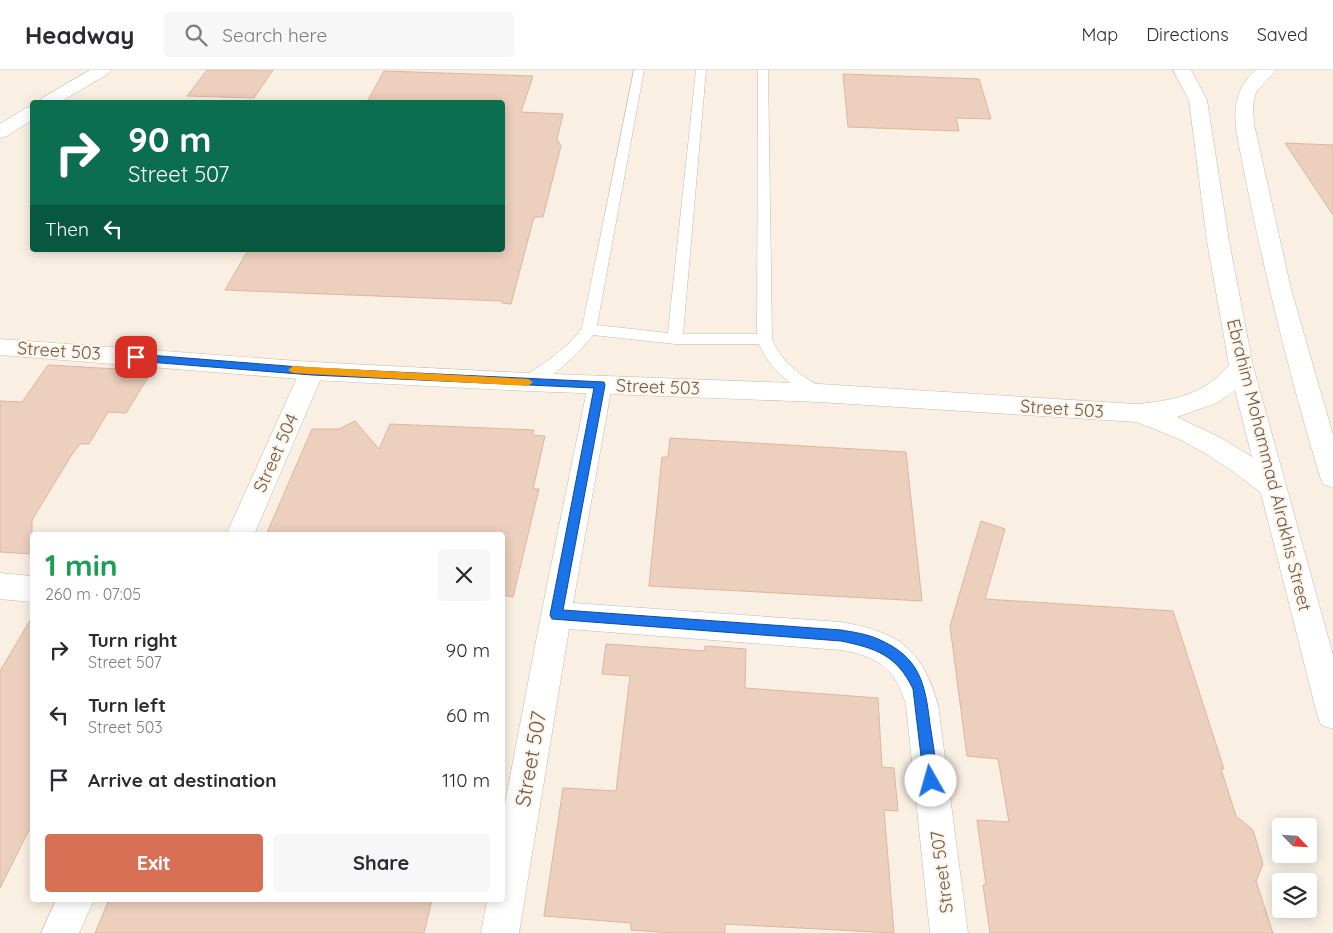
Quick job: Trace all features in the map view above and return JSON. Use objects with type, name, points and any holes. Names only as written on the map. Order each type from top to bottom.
[{"type":"street","points":[[51,100],[102,70]]},
{"type":"street","name":"Ebrahim Mohammad Alrakhis Street","points":[[1182,70],[1192,84],[1198,100],[1218,241],[1241,366],[1333,714]]},
{"type":"street","points":[[1267,70],[1251,85],[1246,96],[1244,111],[1247,134],[1264,219],[1290,329],[1333,476]]},
{"type":"street","points":[[0,132],[30,113]]},
{"type":"street","name":"Street 503","points":[[0,347],[312,371],[528,382],[819,393],[1136,414],[1159,412],[1199,402],[1225,386],[1241,366]]},
{"type":"street","name":"Street 504","points":[[241,532],[312,371]]},
{"type":"street","name":"Street 507","points":[[500,933],[556,615],[600,385]]},
{"type":"street","name":"Street 503","points":[[1136,414],[1161,421],[1210,443],[1253,471],[1272,487]]},
{"type":"street","points":[[0,586],[30,589]]},
{"type":"street","name":"Street 507","points":[[556,615],[841,636],[873,642],[895,655],[912,674],[919,689],[949,933]]},
{"type":"street","points":[[60,933],[74,902]]},
{"type":"lane","points":[[528,382],[562,360],[581,342],[589,329],[639,70]]},
{"type":"lane","points":[[675,338],[701,70]]},
{"type":"lane","points":[[764,70],[764,338],[776,364],[790,377],[819,393]]},
{"type":"lane","points":[[589,329],[675,338],[764,338]]},
{"type":"building","points":[[207,70],[273,70],[254,98],[187,96]]},
{"type":"building","points":[[384,71],[533,76],[521,112],[563,114],[557,139],[561,146],[543,217],[534,217],[511,304],[502,303],[502,301],[225,290],[247,252],[505,252],[505,100],[368,100]]},
{"type":"building","points":[[843,74],[979,79],[991,119],[956,118],[959,131],[848,127]]},
{"type":"building","points":[[1285,143],[1333,145],[1333,215]]},
{"type":"building","points":[[48,365],[152,371],[126,413],[108,412],[89,444],[80,444],[71,456],[32,520],[30,554],[0,552],[0,401],[22,402]]},
{"type":"building","points":[[355,421],[379,449],[390,424],[534,430],[532,435],[545,436],[533,489],[539,489],[513,597],[505,596],[505,532],[267,532],[312,429],[339,429]]},
{"type":"building","points":[[670,438],[906,452],[922,601],[649,586],[662,457],[668,457]]},
{"type":"building","points":[[981,521],[1005,529],[985,599],[1173,611],[1224,769],[1221,769],[1236,816],[1253,830],[1263,864],[1256,881],[1273,933],[990,933],[983,885],[986,885],[977,820],[1009,822],[998,759],[967,756],[950,626]]},
{"type":"building","points":[[30,620],[30,828],[0,888],[0,671]]},
{"type":"building","points":[[606,644],[705,651],[705,646],[746,649],[745,688],[878,698],[882,767],[894,768],[898,811],[884,810],[894,933],[725,924],[725,933],[674,933],[631,930],[631,923],[544,916],[563,788],[616,791],[630,676],[602,674]]},
{"type":"building","points":[[108,902],[432,902],[424,933],[95,933]]},
{"type":"slow traffic","points":[[293,370],[528,382]]},
{"type":"route","points":[[136,357],[312,371],[600,385],[556,615],[841,636],[873,642],[901,660],[912,674],[919,689],[931,781]]}]
